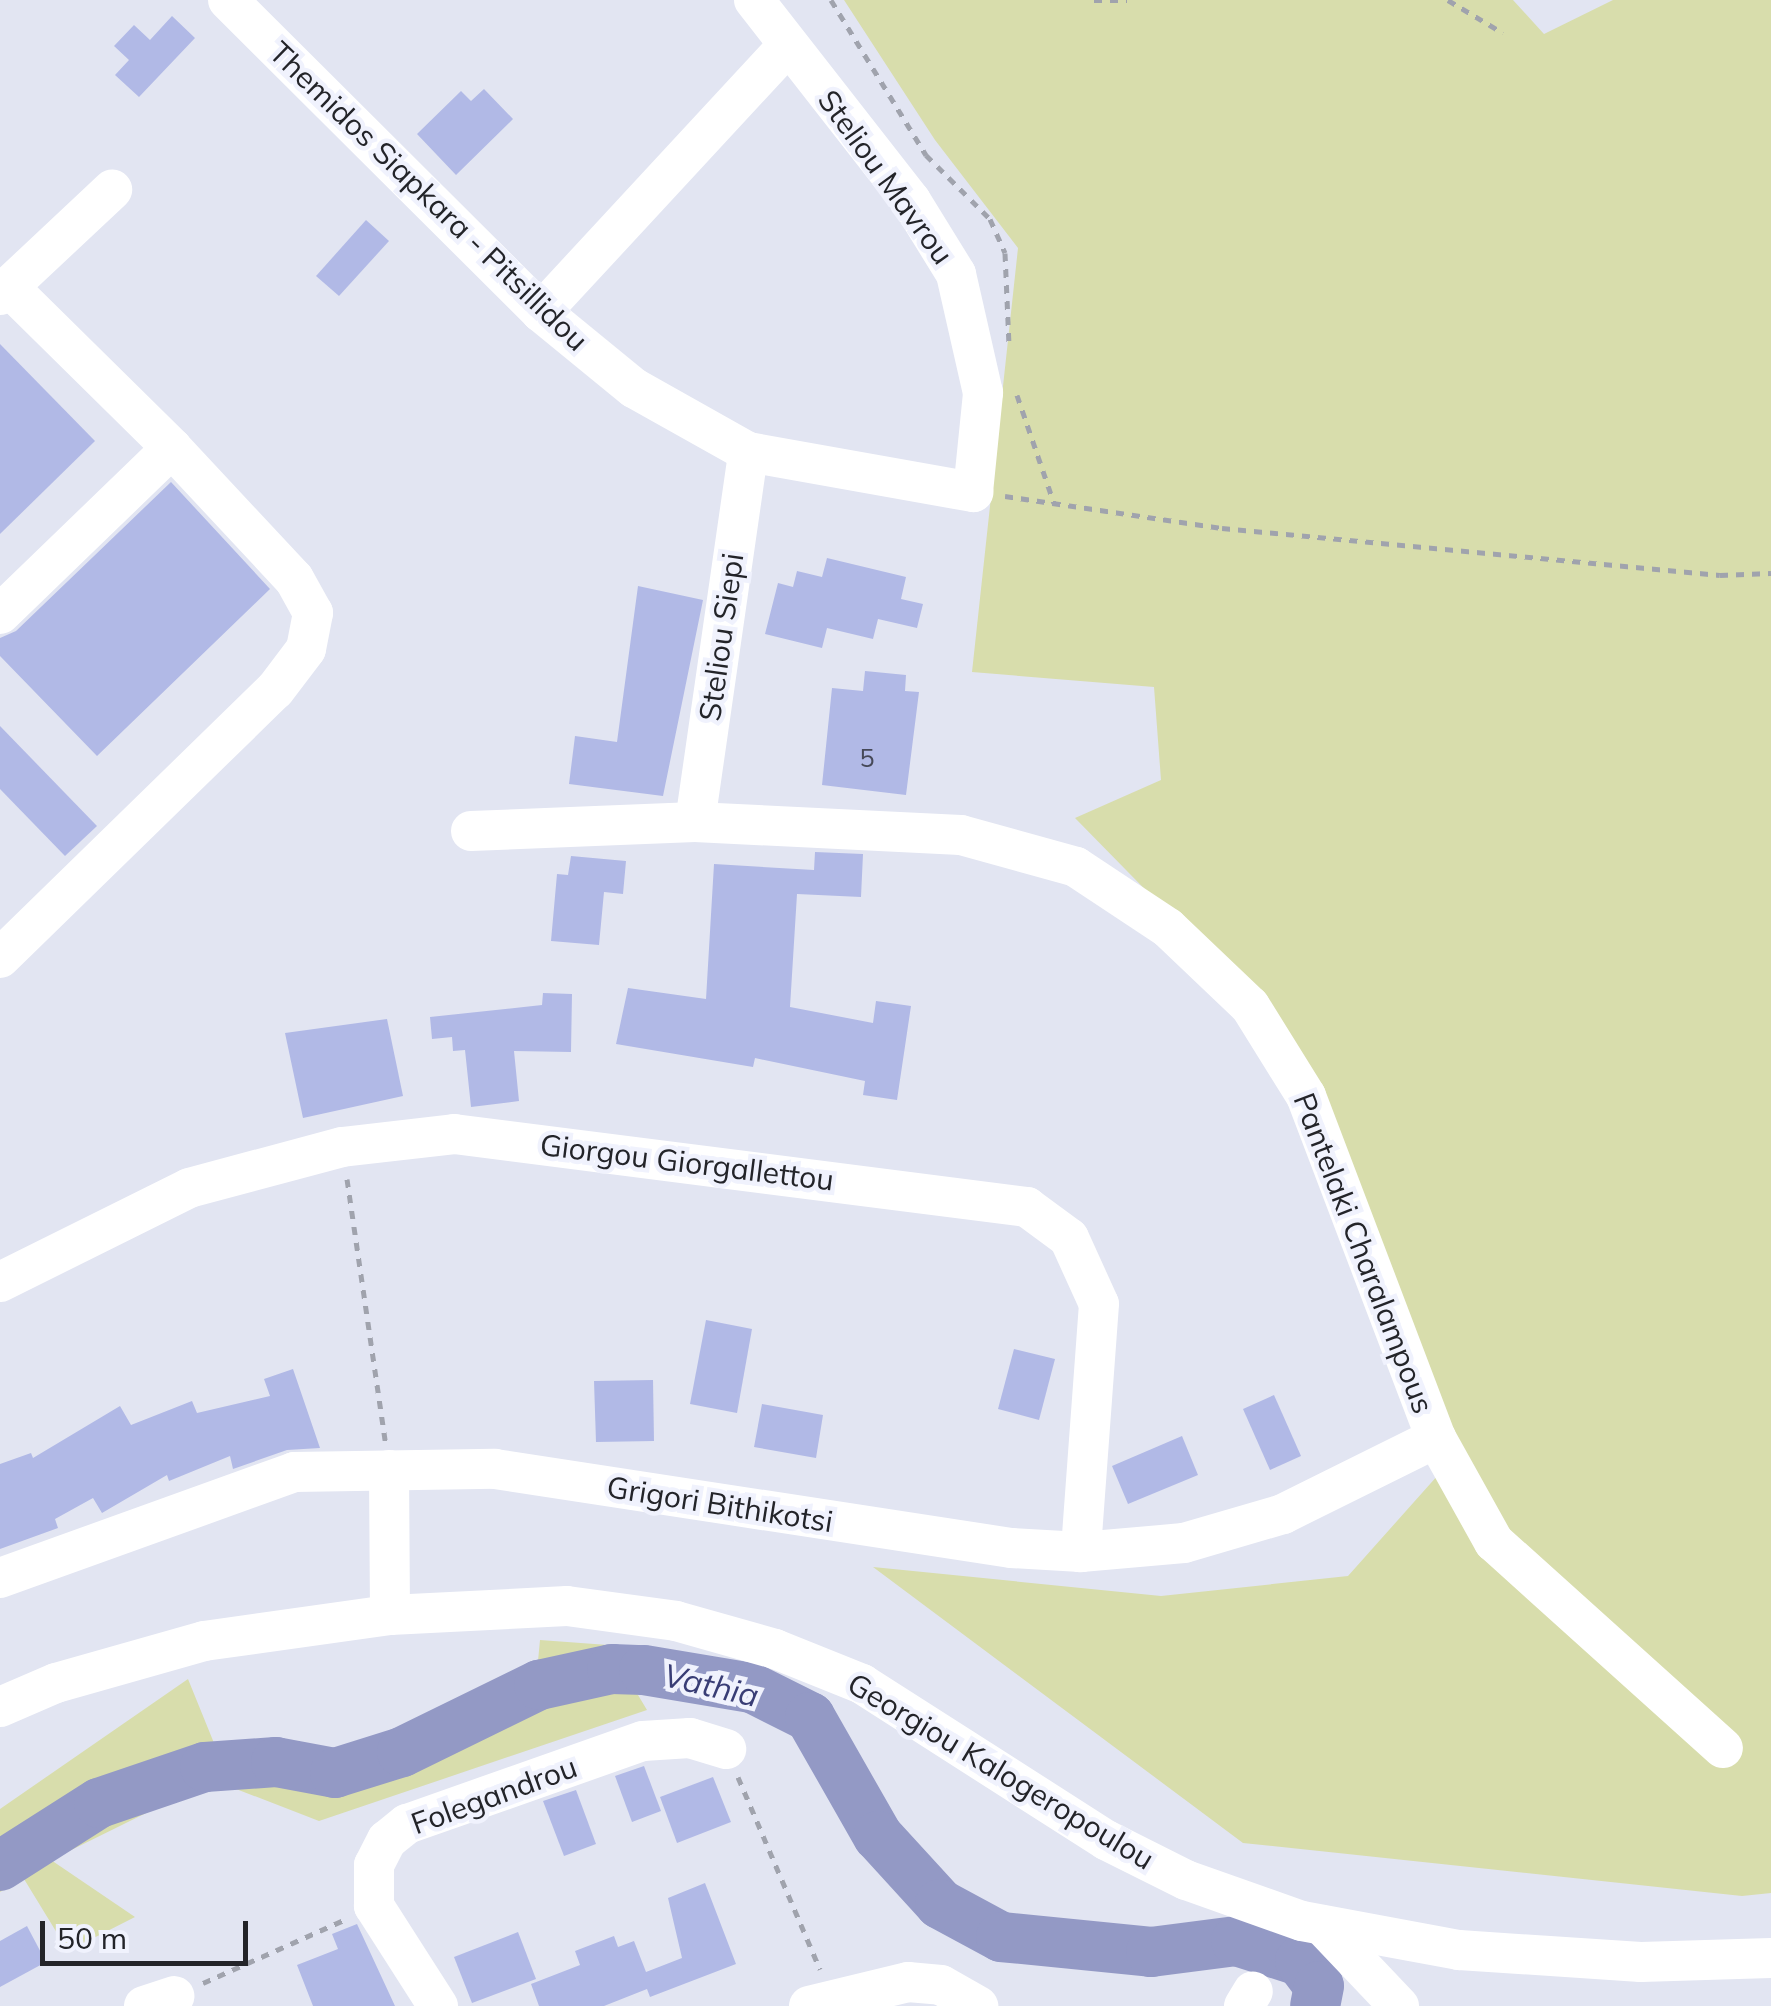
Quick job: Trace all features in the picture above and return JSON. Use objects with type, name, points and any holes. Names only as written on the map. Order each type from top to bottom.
[{"type":"street","name":"Themidos Siapkara - Pitsillidou","points":[[228,0],[541,312],[634,388],[748,452],[973,492]]},
{"type":"street","name":"Steliou Mavrou","points":[[754,0],[910,202],[956,274],[984,394],[973,492]]},
{"type":"street","points":[[541,312],[788,45]]},
{"type":"street","points":[[0,958],[274,690],[306,649],[312,613],[294,579],[172,448],[4,291],[112,190]]},
{"type":"street","points":[[0,614],[172,448]]},
{"type":"street","name":"Steliou Siepi","points":[[695,822],[748,452]]},
{"type":"street","name":"Pantelaki Charalampous","points":[[471,831],[695,822],[961,834],[1076,867],[1168,928],[1250,1006],[1306,1096],[1436,1438],[1494,1542],[1723,1748]]},
{"type":"street","name":"Giorgou Giorgallettou","points":[[0,1282],[189,1188],[342,1147],[472,1136],[1027,1207],[1069,1238],[1099,1304],[1081,1552]]},
{"type":"street","name":"Grigori Bithikotsi","points":[[0,1578],[294,1472],[495,1469],[1011,1548],[1081,1552],[1184,1543],[1283,1514],[1436,1438]]},
{"type":"street","points":[[389,1470],[390,1615]]},
{"type":"street","name":"Georgiou Kalogeropoulou","points":[[0,1706],[56,1682],[204,1641],[390,1615],[567,1606],[676,1621],[776,1648],[862,1684],[1154,1864],[1322,1924],[1459,1950],[1641,1962],[1771,1958]]},
{"type":"street","name":"Folegandrou","points":[[374,1906],[374,1865],[388,1840],[407,1824],[643,1741],[690,1738],[726,1749]]},
{"type":"street","points":[[374,1906],[438,2006]]},
{"type":"street","points":[[1322,1924],[1399,2006]]},
{"type":"street","points":[[821,2002],[908,1982],[941,1984],[978,2006]]},
{"type":"path","points":[[1094,0],[1127,0]]},
{"type":"path","points":[[1448,0],[1503,33]]},
{"type":"path","points":[[973,492],[1241,530],[1720,575],[1771,573]]},
{"type":"path","points":[[342,1147],[389,1470]]},
{"type":"path","points":[[726,1749],[821,2002]]},
{"type":"path","points":[[159,2001],[374,1906]]},
{"type":"green space","points":[[844,0],[1513,0],[1544,34],[1613,0],[1771,0],[1771,1893],[1742,1896],[1243,1843],[873,1567],[1161,1596],[1348,1576],[1455,1456],[1280,1027],[1075,818],[1161,780],[1154,687],[972,672],[1018,248],[935,140]]},
{"type":"green space","points":[[540,1640],[608,1645],[647,1710],[319,1821],[213,1780],[51,1860],[135,1917],[68,1951],[24,1879],[0,1892],[0,1809],[188,1679],[216,1748],[340,1749],[534,1703]]},
{"type":"building","points":[[172,16],[195,38],[139,97],[115,75],[129,60],[114,46],[134,25],[150,40]]},
{"type":"building","points":[[484,89],[513,119],[456,175],[417,134],[461,91],[471,101]]},
{"type":"building","points":[[366,220],[389,241],[339,296],[316,276]]},
{"type":"building","points":[[0,344],[95,441],[0,534]]},
{"type":"building","points":[[171,482],[270,589],[97,756],[0,656],[0,638],[16,631]]},
{"type":"building","points":[[827,558],[906,577],[901,599],[923,604],[917,628],[878,619],[873,639],[827,628],[822,648],[765,634],[778,583],[793,587],[797,571],[822,577]]},
{"type":"building","points":[[638,586],[703,600],[663,796],[569,784],[575,736],[617,742]]},
{"type":"building","points":[[865,671],[906,675],[905,691],[919,692],[906,795],[822,785],[832,688],[863,691]]},
{"type":"building","points":[[0,726],[97,826],[65,856],[0,789]]},
{"type":"building","points":[[815,852],[863,854],[861,897],[797,894],[790,1007],[873,1023],[876,1001],[911,1006],[897,1100],[863,1095],[865,1081],[755,1058],[753,1067],[616,1044],[628,988],[706,999],[714,864],[814,870]]},
{"type":"building","points":[[571,856],[626,861],[623,894],[604,892],[599,945],[551,941],[557,874],[568,875]]},
{"type":"building","points":[[543,993],[572,994],[571,1052],[514,1051],[519,1101],[471,1107],[465,1050],[453,1051],[452,1037],[432,1039],[430,1017],[542,1005]]},
{"type":"building","points":[[387,1019],[403,1096],[303,1118],[285,1033]]},
{"type":"building","points":[[706,1320],[752,1329],[737,1413],[690,1404]]},
{"type":"building","points":[[1014,1349],[1055,1359],[1039,1420],[998,1409]]},
{"type":"building","points":[[293,1369],[320,1448],[287,1450],[233,1469],[230,1456],[169,1481],[167,1475],[102,1513],[93,1498],[55,1519],[58,1528],[0,1549],[0,1464],[31,1453],[33,1458],[120,1406],[131,1425],[192,1401],[197,1413],[270,1396],[264,1379]]},
{"type":"building","points":[[653,1380],[654,1441],[596,1442],[594,1381]]},
{"type":"building","points":[[1274,1395],[1301,1456],[1270,1470],[1243,1409]]},
{"type":"building","points":[[762,1404],[823,1415],[816,1458],[754,1447]]},
{"type":"building","points":[[1182,1436],[1198,1475],[1128,1504],[1112,1466]]},
{"type":"building","points":[[644,1766],[661,1811],[632,1822],[615,1776]]},
{"type":"building","points":[[713,1777],[731,1822],[677,1843],[660,1797]]},
{"type":"building","points":[[576,1790],[596,1844],[564,1856],[543,1801]]},
{"type":"building","points":[[705,1883],[736,1964],[650,1997],[647,1989],[604,2006],[539,2006],[531,1984],[580,1965],[575,1951],[614,1936],[618,1947],[634,1941],[646,1972],[682,1958],[668,1898]]},
{"type":"building","points":[[357,1924],[395,2006],[313,2006],[297,1965],[338,1949],[332,1934]]},
{"type":"building","points":[[27,1926],[46,1962],[0,1987],[0,1941]]},
{"type":"building","points":[[518,1932],[536,1979],[472,2003],[454,1957]]},
{"type":"waterway","name":"Vathia","points":[[0,1866],[99,1803],[205,1767],[276,1762],[335,1773],[402,1752],[539,1685],[612,1669],[644,1670],[752,1688],[810,1717],[878,1836],[940,1904],[1001,1937],[1151,1952],[1236,1941],[1300,1961],[1319,1986],[1315,2006]]}]
